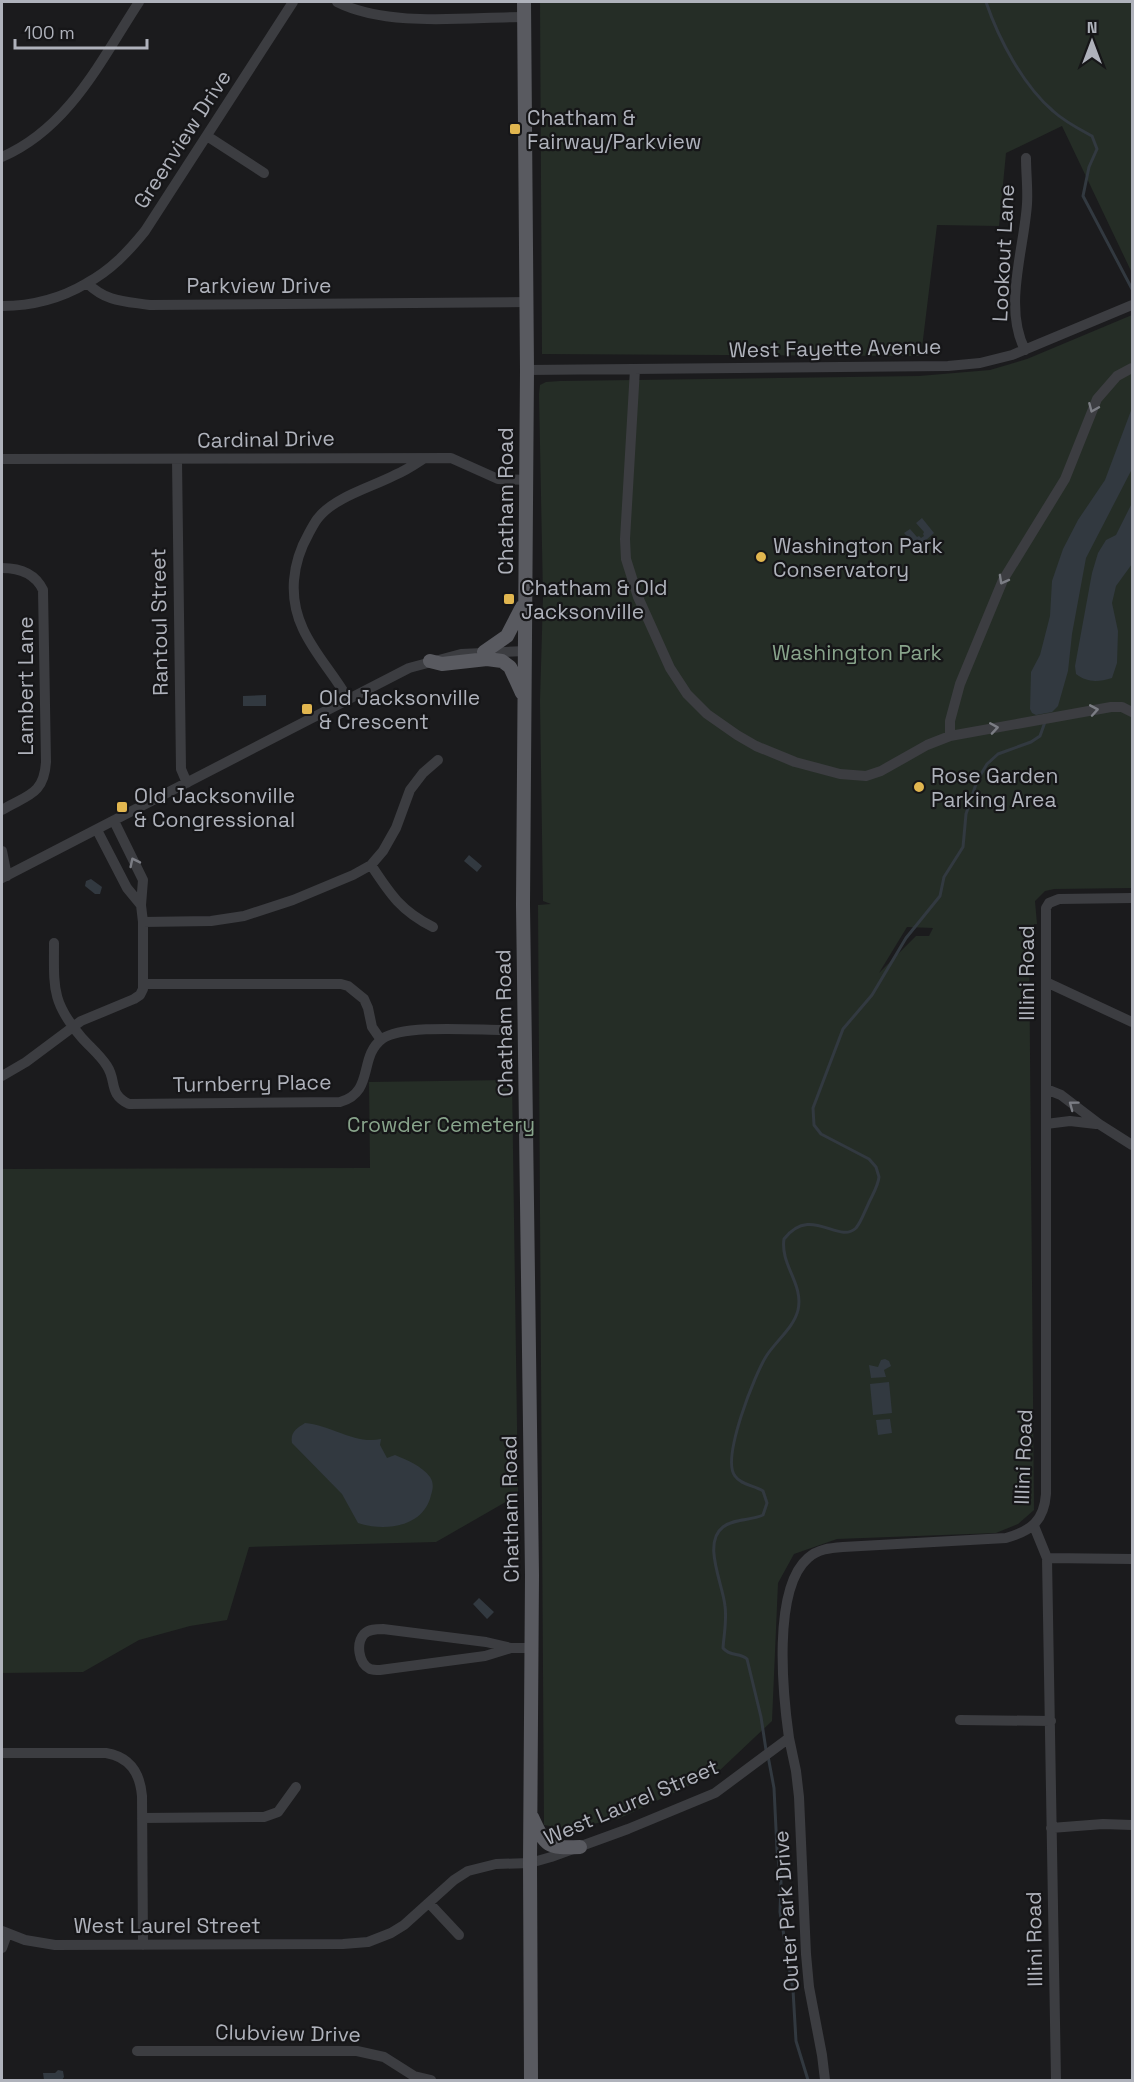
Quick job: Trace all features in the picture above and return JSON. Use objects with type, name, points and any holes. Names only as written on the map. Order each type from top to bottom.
[{"type":"main road","name":"Chatham Road","points":[[524,2],[527,480],[523,905],[532,1648],[531,2080]]},
{"type":"main road","points":[[484,652],[505,638],[512,630],[526,600]]},
{"type":"main road","points":[[430,661],[442,664],[487,659],[502,661],[510,667],[525,703]]},
{"type":"main road","points":[[531,1814],[542,1839],[548,1845],[580,1847]]},
{"type":"street","points":[[2,157],[39,135],[74,102],[139,2]]},
{"type":"street","name":"Greenview Drive","points":[[87,283],[110,269],[145,231],[293,2]]},
{"type":"street","points":[[337,2],[362,10],[407,18],[524,17]]},
{"type":"street","points":[[207,136],[264,173]]},
{"type":"street","name":"Lookout Lane","points":[[1025,350],[1018,336],[1015,319],[1027,203],[1026,158]]},
{"type":"street","points":[[2,306],[44,302],[68,294],[87,283]]},
{"type":"street","name":"Parkview Drive","points":[[87,283],[100,295],[120,301],[150,305],[527,302]]},
{"type":"street","name":"West Fayette Avenue","points":[[527,370],[948,366],[998,359],[1132,305]]},
{"type":"street","points":[[950,736],[950,721],[957,693],[1003,580],[1065,478],[1097,399],[1117,376],[1132,368]]},
{"type":"street","points":[[634,369],[625,539],[626,559],[634,588],[648,622],[673,673],[687,694],[713,719],[756,746],[812,767],[855,777],[866,777],[913,752],[950,736],[1111,707],[1122,707],[1132,712]]},
{"type":"street","name":"Cardinal Drive","points":[[2,459],[451,458],[498,479],[527,480]]},
{"type":"street","points":[[348,699],[341,686],[315,653],[302,627],[293,584],[294,565],[302,544],[319,516],[340,501],[396,475],[423,459]]},
{"type":"street","name":"Rantoul Street","points":[[177,460],[181,769],[188,783]]},
{"type":"street","name":"Lambert Lane","points":[[2,568],[22,570],[30,574],[43,590],[45,774],[38,789],[2,810]]},
{"type":"street","points":[[2,851],[4,877],[409,668],[448,656],[525,651]]},
{"type":"street","points":[[143,922],[211,921],[244,916],[353,875],[371,865],[391,840],[410,790],[423,773],[438,760]]},
{"type":"street","points":[[114,821],[143,880],[142,990]]},
{"type":"street","points":[[96,830],[127,888],[141,905]]},
{"type":"street","points":[[371,865],[402,908],[433,927]]},
{"type":"street","name":"Illini Road","points":[[1056,2080],[1047,1558],[1034,1526],[1044,1510],[1046,1494],[1045,915],[1049,903],[1053,900],[1132,898]]},
{"type":"street","name":"Turnberry Place","points":[[54,943],[54,988],[58,1001],[73,1026],[108,1067],[115,1093],[129,1104],[345,1100],[359,1091],[371,1053],[381,1040]]},
{"type":"street","points":[[1046,982],[1132,1022]]},
{"type":"street","points":[[2,1076],[26,1062],[73,1026],[142,990],[341,984],[348,986],[364,999],[372,1027],[381,1040],[409,1030],[503,1030]]},
{"type":"street","points":[[1046,1089],[1060,1095],[1099,1124],[1132,1144]]},
{"type":"street","points":[[1046,1124],[1070,1121],[1099,1124]]},
{"type":"street","points":[[789,1738],[784,1682],[786,1604],[795,1575],[808,1558],[826,1549],[843,1547],[1006,1538],[1018,1535],[1034,1526]]},
{"type":"street","points":[[1047,1558],[1132,1559]]},
{"type":"street","points":[[511,1648],[485,1656],[380,1670],[369,1669],[362,1662],[360,1655],[361,1641],[364,1634],[371,1629],[486,1642],[511,1648],[532,1648]]},
{"type":"street","points":[[960,1720],[1051,1721]]},
{"type":"street","name":"West Laurel Street","points":[[4,1932],[25,1940],[55,1945],[368,1942],[391,1934],[454,1880],[468,1871],[496,1864],[530,1863],[580,1847],[715,1793],[789,1738]]},
{"type":"street","name":"Outer Park Drive","points":[[789,1738],[799,1797],[809,1987],[825,2080]]},
{"type":"street","points":[[2,1753],[106,1753],[121,1757],[133,1767],[141,1784],[143,1945]]},
{"type":"street","points":[[142,1818],[264,1817],[278,1812],[296,1787]]},
{"type":"street","points":[[1051,1828],[1103,1824],[1132,1825]]},
{"type":"street","points":[[429,1903],[459,1935]]},
{"type":"street","points":[[2,1948],[4,1932]]},
{"type":"street","name":"Clubview Drive","points":[[137,2051],[357,2051],[384,2057],[414,2076],[431,2080]]},
{"type":"green space","points":[[540,2],[1132,2],[1132,273],[1062,126],[1006,153],[999,226],[937,225],[921,356],[542,354]]},
{"type":"green space","name":"Washington Park","points":[[1132,315],[1132,888],[1045,891],[1035,901],[1037,924],[1034,924],[1034,937],[1029,938],[1034,1510],[1018,1524],[996,1533],[837,1539],[794,1554],[778,1583],[772,1721],[718,1772],[618,1819],[567,1829],[544,1825],[538,905],[551,904],[543,901],[540,701],[543,597],[540,385],[560,381],[919,376],[990,370],[1027,359]],"holes":[[[907,927],[933,928],[929,936],[916,936],[879,973]]]},
{"type":"green space","name":"Crowder Cemetery","points":[[512,1080],[518,1495],[436,1542],[249,1547],[227,1620],[190,1626],[139,1640],[83,1672],[2,1673],[2,1169],[370,1168],[369,1082]]},
{"type":"shaded area","points":[[1132,408],[1132,469],[1086,558],[1072,634],[1068,671],[1058,706],[1052,712],[1036,715],[1030,709],[1031,672],[1040,655],[1050,616],[1052,581],[1063,549],[1078,520],[1105,480]]},
{"type":"shaded area","points":[[1132,503],[1132,564],[1116,586],[1112,603],[1118,631],[1117,663],[1112,678],[1089,680],[1076,674],[1075,666],[1092,573],[1098,553],[1106,540],[1116,535]]},
{"type":"shaded area","points":[[922,518],[934,533],[917,548],[904,533],[910,529],[917,537],[924,536],[924,532],[916,523]]},
{"type":"shaded area","points":[[266,695],[266,706],[243,706],[243,696]]},
{"type":"shaded area","points":[[469,855],[482,866],[477,872],[464,861]]},
{"type":"shaded area","points":[[91,879],[102,887],[100,894],[95,894],[85,886],[86,881]]},
{"type":"shaded area","points":[[885,1359],[891,1366],[884,1370],[886,1377],[871,1378],[869,1365],[878,1367],[881,1360]]},
{"type":"shaded area","points":[[889,1382],[892,1413],[873,1415],[870,1384]]},
{"type":"shaded area","points":[[890,1419],[892,1433],[878,1435],[876,1420]]},
{"type":"shaded area","points":[[305,1423],[362,1439],[381,1439],[380,1445],[387,1458],[395,1455],[419,1467],[430,1477],[433,1488],[427,1506],[412,1520],[391,1527],[358,1523],[342,1494],[292,1443],[293,1433]]},
{"type":"shaded area","points":[[479,1598],[494,1612],[487,1619],[473,1604]]},
{"type":"shaded area","points":[[58,2070],[63,2071],[62,2080],[44,2080],[43,2073],[55,2073]]},
{"type":"waterway","points":[[986,2],[1013,61],[1032,88],[1058,115],[1092,136],[1097,149],[1089,167],[1083,196],[1132,289]]},
{"type":"waterway","points":[[766,1750],[761,1717],[747,1659],[729,1653],[723,1648],[726,1611],[715,1564],[714,1543],[723,1527],[732,1522],[763,1515],[767,1503],[763,1491],[735,1476],[732,1467],[732,1452],[741,1416],[762,1365],[771,1349],[793,1322],[798,1310],[798,1292],[785,1257],[784,1239],[794,1229],[804,1225],[814,1225],[841,1232],[849,1232],[856,1228],[879,1177],[876,1167],[869,1159],[821,1134],[814,1125],[813,1108],[843,1029],[872,995],[906,938],[940,896],[944,877],[963,847],[966,814],[977,781],[987,764],[998,754],[1031,742],[1040,736],[1045,722]]},
{"type":"waterway","points":[[768,1756],[774,1788],[781,1882],[780,1912],[793,1990],[796,2041],[808,2080]]},
{"type":"place","name":"Chatham & Fairway/Parkview","points":[[515,129]]},
{"type":"place","name":"Washington Park Conservatory","points":[[761,557]]},
{"type":"place","name":"Chatham & Old Jacksonville","points":[[509,599]]},
{"type":"place","name":"Old Jacksonville & Crescent","points":[[307,709]]},
{"type":"place","name":"Rose Garden Parking Area","points":[[919,787]]},
{"type":"place","name":"Old Jacksonville & Congressional","points":[[122,807]]}]
